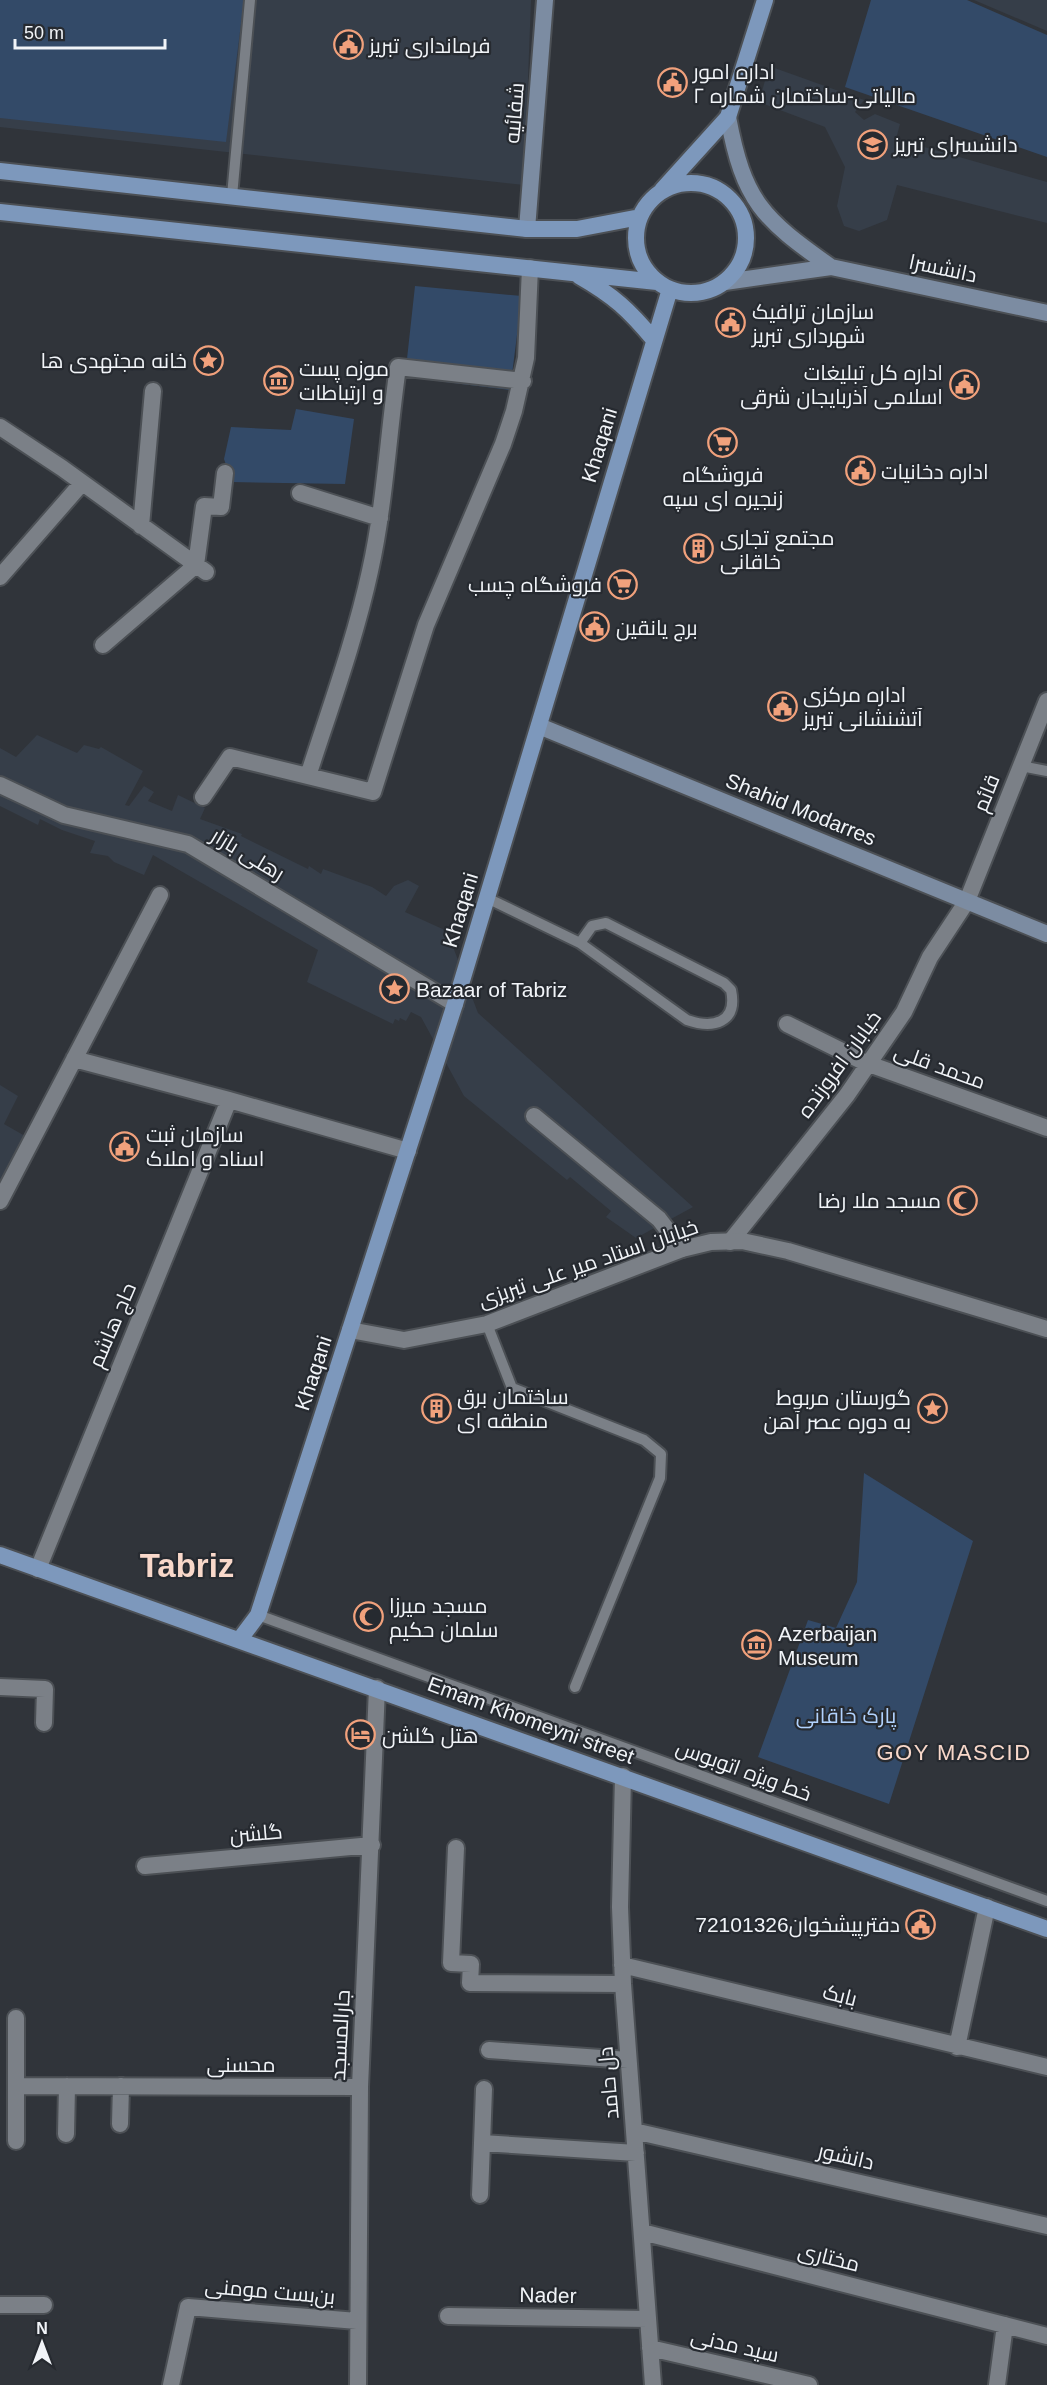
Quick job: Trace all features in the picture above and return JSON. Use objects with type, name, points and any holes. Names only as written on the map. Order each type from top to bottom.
[{"type":"main road","name":"شفائیه","points":[[527,229],[545,0]]},
{"type":"main road","points":[[663,286],[647,272],[638,252],[636,231],[640,217],[728,117],[765,0]]},
{"type":"main road","points":[[728,117],[735,155],[745,184],[767,218],[831,267]]},
{"type":"main road","points":[[0,171],[527,229],[577,229],[640,217]]},
{"type":"main road","points":[[658,194],[677,185],[699,184],[713,188],[735,205],[742,218],[746,246],[735,272],[724,282]]},
{"type":"main road","points":[[0,212],[530,268],[698,293],[724,282],[831,267]]},
{"type":"main road","name":"دانشسرا","points":[[831,267],[1047,313]]},
{"type":"main road","points":[[573,273],[611,294],[654,340]]},
{"type":"main road","name":"Khaqani","points":[[240,1639],[258,1615],[455,1004],[654,340],[663,286]]},
{"type":"main road","name":"Shahid Modarres","points":[[539,726],[1047,934]]},
{"type":"main road","name":"Emam Khomeyni street","points":[[0,1555],[1047,1929]]},
{"type":"street","points":[[203,797],[230,757],[373,792],[426,625],[503,444],[523,381],[529,324],[530,268]]},
{"type":"street","points":[[308,776],[361,610],[381,518],[398,368],[523,381]]},
{"type":"street","points":[[141,526],[153,392]]},
{"type":"street","points":[[0,427],[201,569]]},
{"type":"street","points":[[103,645],[201,569],[204,506],[221,507],[225,473]]},
{"type":"street","points":[[0,577],[82,483]]},
{"type":"street","points":[[300,493],[381,518]]},
{"type":"street","name":"قائم","points":[[967,901],[1047,701]]},
{"type":"street","name":"رهلی بازار","points":[[0,785],[64,815],[188,844],[455,1004]]},
{"type":"street","points":[[0,1201],[160,895]]},
{"type":"street","name":"خیابان افروزنده","points":[[730,1242],[847,1095],[866,1063],[904,1012],[930,957],[967,901]]},
{"type":"street","name":"محمد قلی","points":[[787,1024],[866,1063],[1047,1128]]},
{"type":"street","points":[[74,1059],[408,1151]]},
{"type":"street","name":"حاج هاشم","points":[[38,1569],[229,1100]]},
{"type":"street","points":[[534,1116],[659,1218],[682,1249]]},
{"type":"street","name":"خیابان استاد میر علی تبریزی","points":[[350,1330],[404,1340],[487,1324],[682,1249],[711,1242],[742,1241],[788,1251],[1047,1329]]},
{"type":"street","points":[[0,1687],[45,1689],[44,1724]]},
{"type":"street","name":"جارالمسجد","points":[[358,2385],[360,2087],[372,1845],[376,1688]]},
{"type":"street","name":"دل حامد","points":[[623,1776],[620,1856],[622,1965],[653,2385]]},
{"type":"street","name":"گلشن","points":[[145,1866],[372,1845]]},
{"type":"street","points":[[456,1848],[451,1963],[471,1964],[470,1983],[623,1984]]},
{"type":"street","points":[[957,2047],[987,1907]]},
{"type":"street","name":"بابک","points":[[622,1965],[1047,2067]]},
{"type":"street","points":[[16,2018],[16,2141]]},
{"type":"street","points":[[489,2050],[628,2060]]},
{"type":"street","name":"محسنی","points":[[16,2086],[360,2087]]},
{"type":"street","points":[[66,2134],[67,2086]]},
{"type":"street","points":[[120,2124],[121,2086]]},
{"type":"street","points":[[480,2195],[484,2089]]},
{"type":"street","name":"دانشور","points":[[634,2131],[1047,2226]]},
{"type":"street","points":[[482,2143],[636,2153]]},
{"type":"street","name":"مختاری","points":[[642,2232],[1047,2336]]},
{"type":"street","points":[[0,2305],[44,2305]]},
{"type":"street","name":"بن‌بست مومنی","points":[[171,2385],[188,2307],[357,2321]]},
{"type":"street","name":"Nader","points":[[448,2316],[648,2319]]},
{"type":"street","points":[[997,2385],[1005,2325]]},
{"type":"street","name":"سید مدنی","points":[[650,2348],[809,2385]]},
{"type":"lane","points":[[232,196],[250,0]]},
{"type":"lane","points":[[1021,766],[1047,771]]},
{"type":"lane","points":[[487,898],[580,944],[687,1020],[702,1026],[713,1026],[723,1021],[731,1010],[731,990],[724,982],[606,923],[592,926],[580,944]]},
{"type":"lane","points":[[487,1324],[512,1388],[644,1440],[661,1454],[660,1478],[575,1687]]},
{"type":"lane","name":"خط ویژه اتوبوس","points":[[258,1615],[1047,1900]]},
{"type":"shaded area","points":[[0,0],[531,0],[524,185],[0,127]]},
{"type":"shaded area","points":[[974,0],[1047,0],[1047,31]]},
{"type":"shaded area","name":"دانشسرای تبریز","points":[[769,66],[864,100],[855,112],[864,120],[875,114],[900,124],[896,139],[1047,182],[1047,223],[897,185],[887,220],[859,231],[844,226],[837,206],[845,167],[825,127],[759,102]]},
{"type":"shaded area","name":"Bazaar of Tabriz","points":[[37,735],[77,753],[84,745],[99,749],[101,747],[143,771],[125,805],[129,806],[144,786],[154,792],[148,801],[172,811],[178,795],[205,808],[200,819],[242,834],[241,836],[308,869],[309,866],[321,874],[323,869],[372,887],[386,896],[394,886],[408,880],[419,886],[405,912],[447,931],[478,1013],[693,1207],[636,1238],[606,1217],[611,1211],[570,1177],[567,1180],[464,1096],[421,1017],[411,1012],[406,1021],[400,1018],[399,1021],[395,1019],[393,1024],[307,982],[318,950],[153,855],[144,875],[114,862],[108,856],[90,853],[95,841],[62,830],[40,819],[38,825],[0,806],[0,748],[16,757]]},
{"type":"shaded area","points":[[0,1085],[18,1096],[4,1124],[25,1136],[0,1187]]},
{"type":"green space","points":[[0,0],[244,0],[226,142],[0,118]]},
{"type":"green space","points":[[871,0],[967,0],[1047,35],[1047,157],[845,87]]},
{"type":"green space","points":[[415,286],[522,296],[510,390],[405,377]]},
{"type":"green space","points":[[296,409],[354,419],[345,484],[232,482],[224,459],[231,427],[291,430]]},
{"type":"green space","name":"پارک خاقانی","points":[[864,1473],[973,1541],[889,1804],[758,1757],[808,1620],[836,1628],[857,1582]]},
{"type":"place","name":"فرمانداری تبریز","points":[[348,45]]},
{"type":"place","name":"اداره امور مالیاتی-ساختمان شماره ۲","points":[[672,83]]},
{"type":"place","name":"دانشسرای تبریز","points":[[873,144]]},
{"type":"place","name":"سازمان ترافیک شهرداری تبریز","points":[[731,323]]},
{"type":"place","name":"خانه مجتهدی ها","points":[[208,360]]},
{"type":"place","name":"موزه پست و ارتباطات","points":[[278,380]]},
{"type":"place","name":"اداره کل تبلیغات اسلامی آذربایجان شرقی","points":[[964,384]]},
{"type":"place","name":"فروشگاه زنجیره ای سپه","points":[[723,443]]},
{"type":"place","name":"اداره دخانیات","points":[[860,471]]},
{"type":"place","name":"مجتمع تجاری خاقانی","points":[[699,549]]},
{"type":"place","name":"فروشگاه چسب","points":[[623,584]]},
{"type":"place","name":"برج یانقین","points":[[595,627]]},
{"type":"place","name":"اداره مرکزی آتشنشانی تبریز","points":[[782,706]]},
{"type":"place","name":"Bazaar of Tabriz","points":[[395,989]]},
{"type":"place","name":"سازمان ثبت اسناد و املاک","points":[[125,1146]]},
{"type":"place","name":"مسجد ملا رضا","points":[[962,1200]]},
{"type":"place","name":"ساختمان برق منطقه ای","points":[[436,1408]]},
{"type":"place","name":"گورستان مربوط به دوره عصر آهن","points":[[932,1409]]},
{"type":"place","name":"مسجد میرزا سلمان حکیم","points":[[368,1617]]},
{"type":"place","name":"Azerbaijan Museum","points":[[757,1645]]},
{"type":"place","name":"هتل گلشن","points":[[361,1735]]},
{"type":"place","name":"دفترپیشخوان72101326","points":[[921,1924]]},
{"type":"district","name":"Tabriz","points":[[187,1565]]},
{"type":"district","name":"GOY MASCID","points":[[954,1752]]}]
